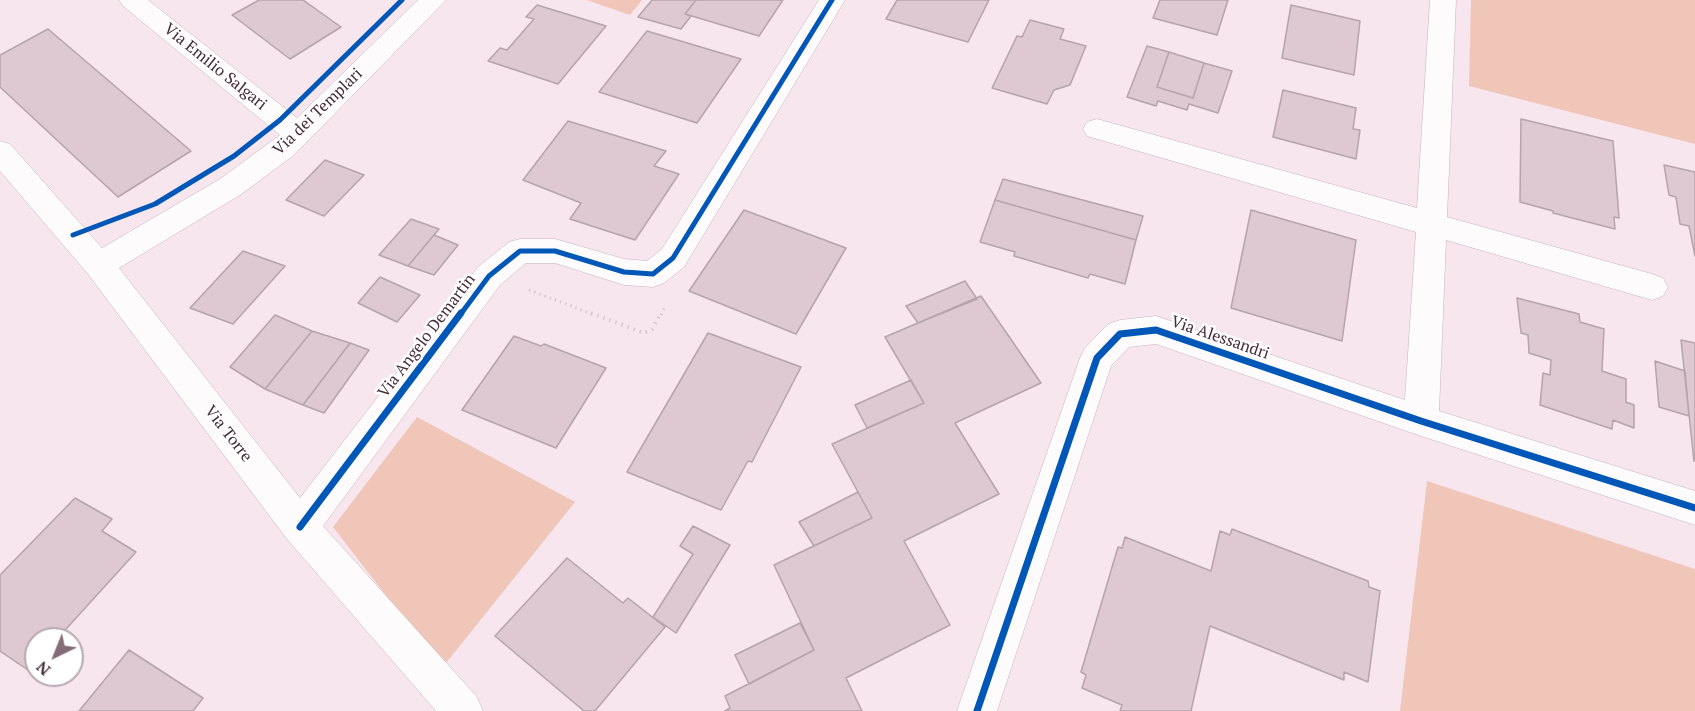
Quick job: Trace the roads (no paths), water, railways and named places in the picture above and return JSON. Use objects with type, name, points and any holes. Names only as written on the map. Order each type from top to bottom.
[{"type":"street","name":"Via Emilio Salgari","points":[[132,0],[298,134]]},
{"type":"street","name":"Via dei Templari","points":[[99,265],[230,187],[284,148],[433,0]]},
{"type":"street","name":"Via Angelo Demartin","points":[[300,527],[489,276],[520,251],[555,251],[624,273],[653,274],[673,258],[832,0]]},
{"type":"street","points":[[1422,421],[1443,0]]},
{"type":"street","points":[[1097,129],[1652,287]]},
{"type":"street","name":"Via Torre","points":[[0,152],[99,265],[300,527],[462,711]]},
{"type":"street","name":"Via Alessandri","points":[[977,711],[1097,358],[1120,334],[1156,330],[1422,421],[1695,508]]}]
